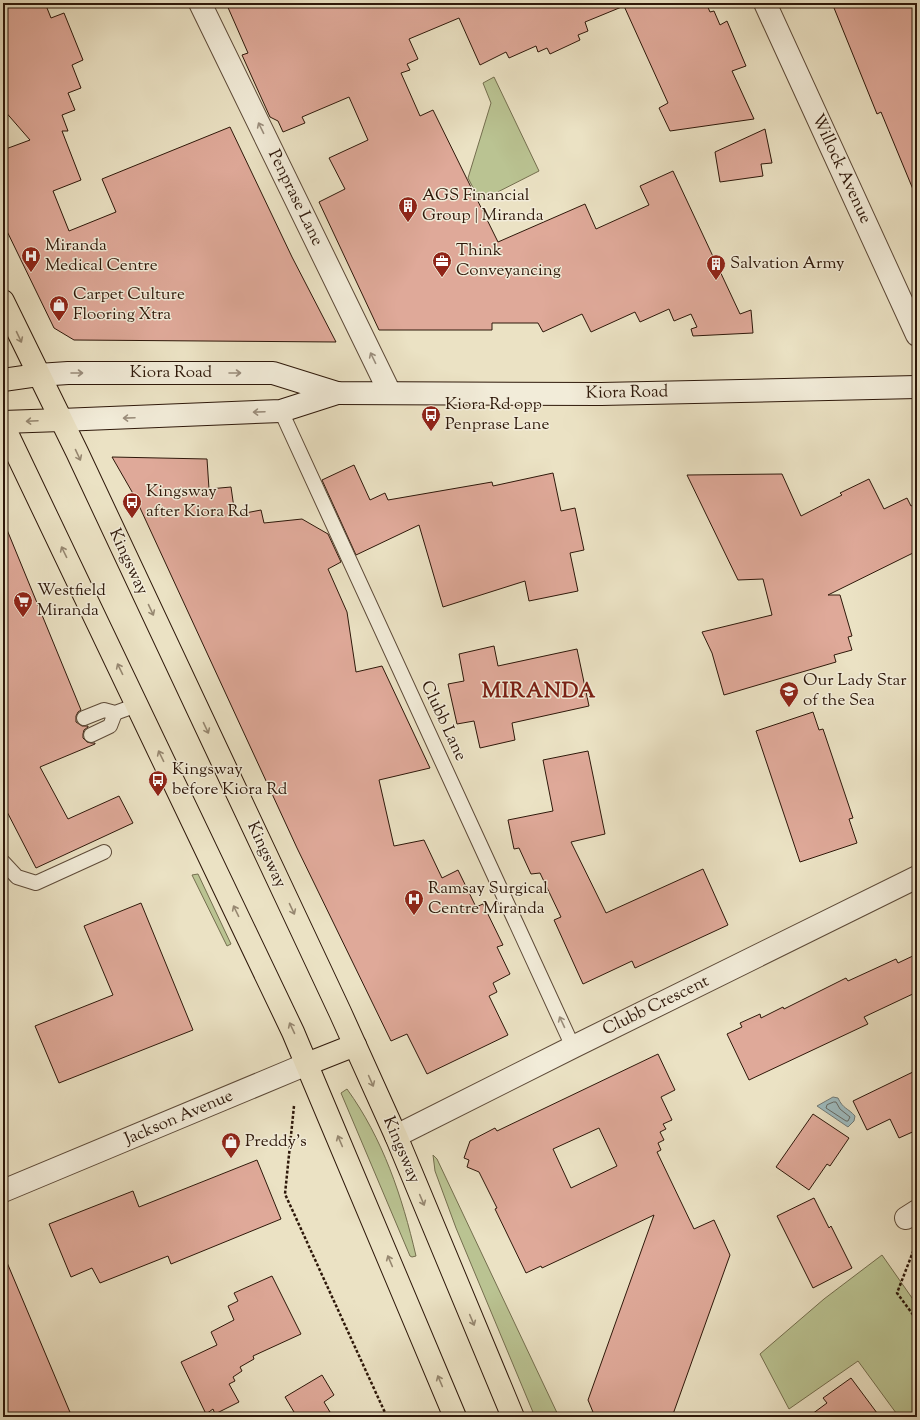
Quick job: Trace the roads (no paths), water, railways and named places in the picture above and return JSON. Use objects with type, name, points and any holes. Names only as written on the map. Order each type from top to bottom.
[{"type":"main road","name":"Kingsway","points":[[3,301],[61,420],[298,923],[396,1136],[512,1417]]},
{"type":"main road","name":"Kiora Road","points":[[3,380],[38,375]]},
{"type":"main road","name":"Kiora Road","points":[[3,424],[61,420]]},
{"type":"main road","points":[[3,424],[262,964],[307,1064],[455,1417]]},
{"type":"main road","name":"Jackson Avenue","points":[[307,1064],[354,1045]]},
{"type":"street","name":"Penprase Lane","points":[[200,3],[390,393]]},
{"type":"street","name":"Willock Avenue","points":[[765,3],[917,335]]},
{"type":"street","name":"Kiora Road","points":[[38,375],[68,373],[272,373],[337,393],[602,394],[917,387]]},
{"type":"street","name":"Kiora Road","points":[[61,420],[281,411],[337,393]]},
{"type":"street","name":"Clubb Crescent","points":[[396,1136],[917,877]]},
{"type":"street","name":"Jackson Avenue","points":[[3,1191],[307,1064]]},
{"type":"lane","name":"Clubb Lane","points":[[281,411],[573,1047]]},
{"type":"lane","points":[[84,718],[104,710],[115,713],[137,704]]},
{"type":"lane","points":[[91,735],[110,726],[115,713]]},
{"type":"lane","points":[[3,862],[17,877],[36,883],[104,852]]},
{"type":"water","points":[[833,1097],[838,1098],[840,1102],[855,1116],[854,1121],[848,1127],[817,1106]]},
{"type":"place","name":"AGS Financial Group | Miranda","points":[[408,223]]},
{"type":"place","name":"Miranda Medical Centre","points":[[31,273]]},
{"type":"place","name":"Think Conveyancing","points":[[442,278]]},
{"type":"place","name":"Salvation Army","points":[[716,281]]},
{"type":"place","name":"Carpet Culture Flooring Xtra","points":[[59,322]]},
{"type":"place","name":"Kiora Rd opp Penprase Lane","points":[[431,432]]},
{"type":"place","name":"Kingsway after Kiora Rd","points":[[132,519]]},
{"type":"place","name":"Westfield Miranda","points":[[23,618]]},
{"type":"place","name":"Our Lady Star of the Sea","points":[[789,708]]},
{"type":"place","name":"Kingsway before Kiora Rd","points":[[158,797]]},
{"type":"place","name":"Ramsay Surgical Centre Miranda","points":[[414,916]]},
{"type":"place","name":"Preddy's","points":[[231,1159]]},
{"type":"district","name":"MIRANDA","points":[[539,692]]}]
